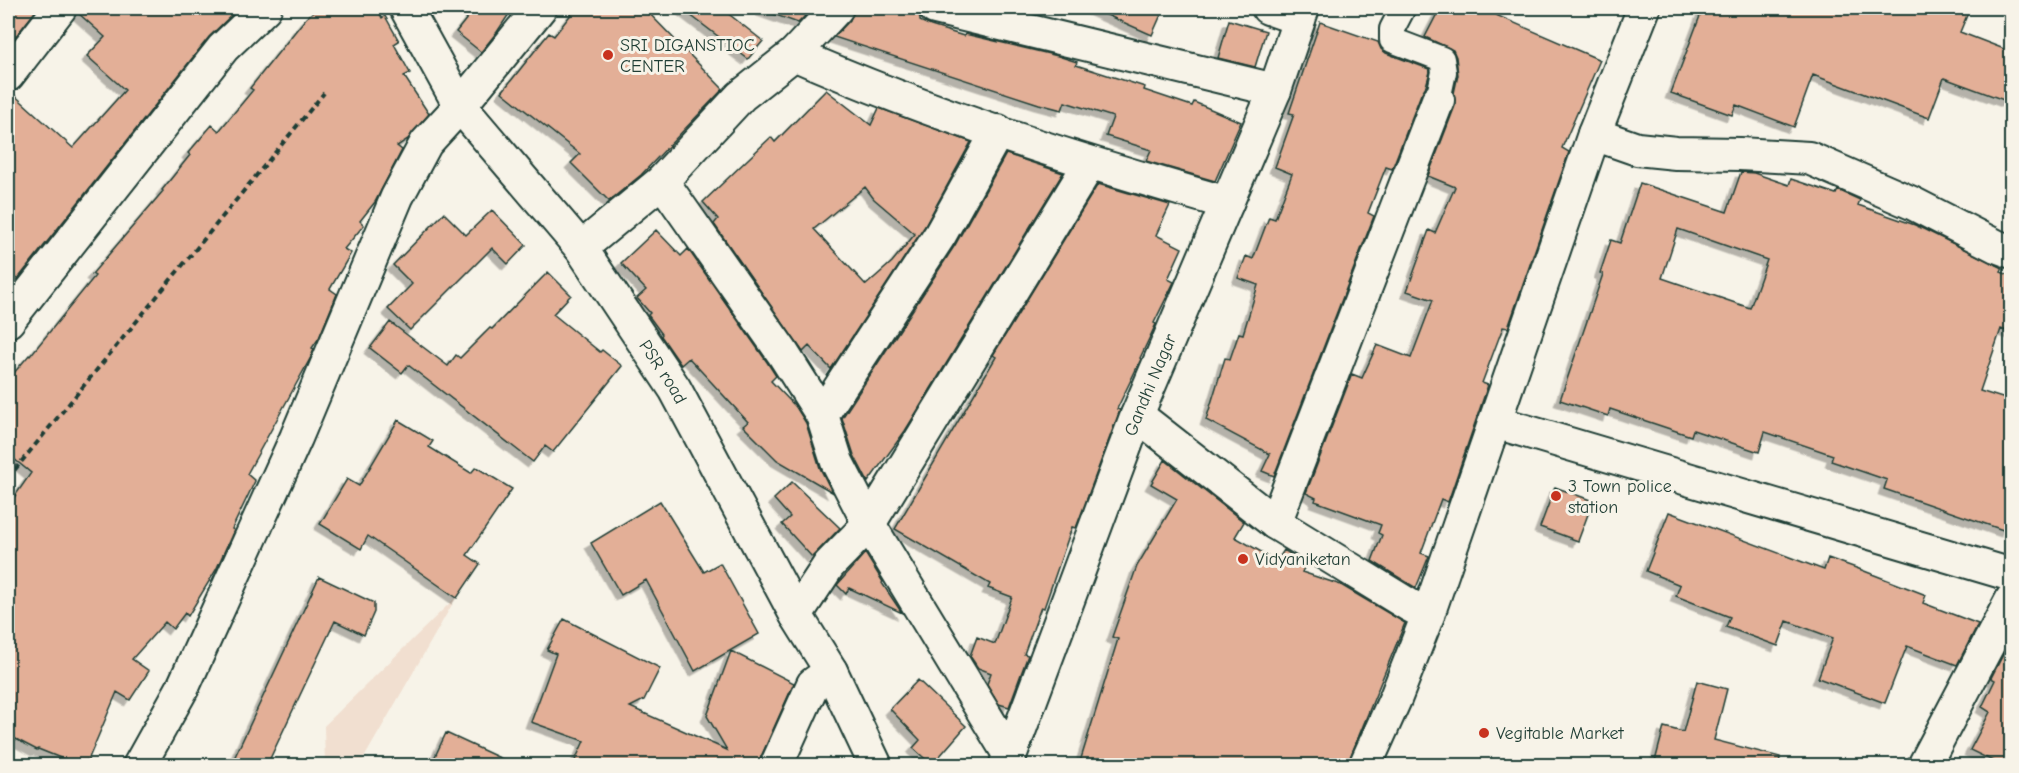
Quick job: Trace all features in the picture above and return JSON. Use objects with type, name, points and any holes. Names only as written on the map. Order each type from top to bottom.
[{"type":"street","points":[[8,75],[60,8]]},
{"type":"street","points":[[8,321],[223,48],[265,8]]},
{"type":"street","name":"PSR road","points":[[406,8],[460,106],[581,248],[675,389],[796,615],[831,671],[876,765]]},
{"type":"street","points":[[139,765],[183,687],[281,470],[397,197],[426,142],[460,106],[540,8]]},
{"type":"street","points":[[581,248],[662,181],[741,96],[794,54],[837,8]]},
{"type":"street","points":[[935,8],[1275,90]]},
{"type":"street","points":[[1268,8],[1301,13]]},
{"type":"street","points":[[1275,523],[1438,100],[1444,72],[1442,59],[1392,40],[1392,29],[1403,8]]},
{"type":"street","points":[[1365,765],[1396,697],[1428,615],[1594,134],[1644,8]]},
{"type":"street","name":"Gandhi Nagar","points":[[1007,761],[1137,415],[1275,90],[1301,13]]},
{"type":"street","points":[[794,54],[857,82],[998,132],[1090,163],[1227,203]]},
{"type":"street","points":[[822,415],[940,235],[998,132]]},
{"type":"street","points":[[1594,134],[1637,149],[1676,153],[1809,158],[1912,203],[2012,252]]},
{"type":"street","points":[[796,615],[829,565],[869,524],[1090,163]]},
{"type":"street","points":[[662,181],[782,352],[822,415],[837,462],[869,524],[1007,761]]},
{"type":"street","points":[[1137,415],[1275,523],[1409,606],[1428,615]]},
{"type":"street","points":[[1495,422],[2012,575]]},
{"type":"street","points":[[1924,765],[2012,599]]},
{"type":"street","points":[[776,765],[813,684],[831,671]]},
{"type":"path","points":[[8,478],[324,93]]},
{"type":"shaded area","points":[[457,596],[360,765],[325,765],[324,726]]},
{"type":"building","points":[[8,8],[38,8],[8,46]]},
{"type":"building","points":[[78,8],[239,8],[209,37],[17,280],[8,271],[8,93],[11,92],[73,148],[125,90],[87,56],[105,37],[77,12]]},
{"type":"building","points":[[318,8],[377,8],[382,18],[385,16],[399,41],[394,44],[410,73],[404,76],[429,114],[408,139],[397,146],[402,150],[375,202],[360,221],[364,225],[344,249],[351,253],[330,289],[337,294],[319,338],[312,348],[314,349],[311,357],[247,474],[255,481],[232,529],[234,530],[216,570],[188,616],[185,613],[173,629],[165,622],[132,659],[149,671],[130,700],[117,692],[86,765],[78,765],[37,750],[8,735],[8,506],[31,473],[8,454],[8,380],[95,276],[92,274],[163,191],[190,155],[188,153],[212,125],[219,131],[253,90],[250,88],[306,18]]},
{"type":"building","points":[[475,8],[513,8],[481,52],[456,32]]},
{"type":"building","points":[[576,8],[644,8],[723,89],[641,175],[609,201],[571,163],[580,154],[502,92],[549,33],[554,36]]},
{"type":"building","points":[[681,8],[721,8],[763,41],[748,59]]},
{"type":"building","points":[[763,8],[813,8],[798,23],[762,10]]},
{"type":"building","points":[[854,8],[900,8],[918,13],[920,21],[931,26],[964,36],[965,34],[1058,56],[1077,62],[1076,65],[1145,87],[1144,90],[1192,106],[1194,102],[1241,122],[1215,181],[1146,161],[1151,150],[1106,136],[1113,117],[1065,102],[1062,110],[1039,104],[834,37],[850,20]]},
{"type":"building","points":[[1091,8],[1164,8],[1152,35]]},
{"type":"building","points":[[1440,8],[1480,8],[1600,60],[1562,148],[1569,152],[1508,328],[1503,327],[1482,383],[1488,385],[1448,502],[1441,499],[1421,553],[1429,556],[1416,588],[1372,561],[1382,535],[1378,533],[1381,525],[1315,501],[1316,498],[1306,493],[1352,374],[1362,378],[1377,345],[1411,358],[1433,300],[1407,291],[1429,230],[1435,233],[1455,187],[1428,176],[1455,106],[1454,93],[1458,75],[1453,50],[1425,37]]},
{"type":"building","points":[[1703,8],[1970,8],[1960,32],[2012,52],[2012,103],[1944,78],[1929,118],[1813,75],[1794,127],[1736,105],[1732,115],[1671,93]]},
{"type":"building","points":[[1229,20],[1266,31],[1255,67],[1218,58]]},
{"type":"building","points":[[1320,22],[1378,42],[1386,53],[1429,69],[1430,72],[1392,169],[1386,167],[1368,213],[1374,216],[1274,476],[1262,471],[1270,454],[1206,420],[1225,358],[1230,359],[1239,333],[1243,334],[1258,285],[1238,278],[1246,256],[1253,259],[1269,217],[1275,219],[1292,174],[1275,167],[1294,114],[1289,113]]},
{"type":"building","points":[[826,90],[871,125],[879,108],[971,142],[925,226],[831,369],[809,346],[803,352],[714,224],[718,219],[703,202],[771,137],[775,142]],"holes":[[[865,187],[874,199],[915,234],[892,262],[866,285],[814,229]]]},
{"type":"building","points":[[1006,154],[1063,173],[905,431],[868,482],[854,455],[842,418],[955,245]]},
{"type":"building","points":[[1741,172],[1754,173],[1789,185],[1791,179],[1836,194],[1838,190],[1860,200],[1858,205],[1915,225],[2003,268],[2001,272],[2012,276],[2012,333],[2001,329],[1980,391],[2012,401],[2012,514],[2006,531],[1884,489],[1887,480],[1831,461],[1833,455],[1765,432],[1759,452],[1693,430],[1691,436],[1610,409],[1608,416],[1560,400],[1603,274],[1600,273],[1611,240],[1620,243],[1640,183],[1727,212]],"holes":[[[1678,229],[1767,260],[1750,308],[1662,278]]]},
{"type":"building","points":[[1098,184],[1170,205],[1156,235],[1182,248],[1168,279],[1174,282],[1117,409],[1120,410],[1076,528],[1072,527],[1044,608],[1041,607],[1024,654],[1028,655],[1009,707],[999,704],[987,684],[991,673],[978,668],[970,656],[977,637],[995,644],[1012,597],[988,588],[990,584],[895,529],[996,357],[993,355]]},
{"type":"building","points":[[492,210],[526,245],[508,264],[492,248],[410,330],[388,309],[412,284],[393,265],[444,213],[466,235]]},
{"type":"building","points":[[656,230],[681,256],[688,249],[767,362],[776,376],[771,381],[796,407],[806,423],[820,468],[832,492],[777,460],[743,426],[748,422],[689,358],[681,365],[661,336],[662,334],[648,315],[650,313],[637,298],[646,290],[621,263]]},
{"type":"building","points":[[548,272],[571,295],[553,314],[600,352],[602,350],[622,366],[553,452],[545,446],[533,462],[408,365],[402,373],[370,348],[390,322],[448,366],[456,355],[460,358],[490,328],[492,329]]},
{"type":"building","points":[[398,420],[433,441],[429,447],[471,473],[476,467],[512,489],[467,555],[480,564],[457,598],[368,536],[361,549],[320,524],[347,479],[359,486]]},
{"type":"building","points":[[1165,460],[1244,522],[1235,537],[1277,561],[1284,550],[1306,564],[1302,572],[1341,585],[1405,623],[1347,765],[1079,765],[1118,639],[1112,637],[1137,566],[1177,499],[1151,484]]},
{"type":"building","points":[[792,482],[840,528],[812,557],[782,524],[790,517],[774,499]]},
{"type":"building","points":[[1555,487],[1593,501],[1578,541],[1540,527]]},
{"type":"building","points":[[660,501],[704,572],[720,563],[759,634],[695,671],[646,580],[621,595],[591,543]]},
{"type":"building","points":[[1669,512],[1824,570],[1828,558],[1859,569],[1926,595],[1923,603],[1978,624],[1957,665],[1907,646],[1885,703],[1818,678],[1833,638],[1787,621],[1778,646],[1726,627],[1730,617],[1676,596],[1680,585],[1646,571]]},
{"type":"building","points":[[865,553],[902,613],[849,588],[846,594],[837,585]]},
{"type":"building","points":[[319,577],[374,603],[374,612],[364,635],[335,621],[267,765],[231,765]]},
{"type":"building","points":[[564,619],[660,668],[644,700],[630,707],[727,750],[707,716],[731,651],[794,683],[758,765],[573,765],[584,741],[531,722],[556,654],[547,650]]},
{"type":"building","points":[[2007,647],[2012,647],[2012,765],[2001,765],[1970,750],[1990,712],[1982,707],[1995,680],[1991,678]]},
{"type":"building","points":[[918,680],[966,726],[932,765],[913,748],[920,740],[890,709]]},
{"type":"building","points":[[1697,681],[1727,689],[1714,740],[1780,757],[1779,765],[1654,765],[1664,727],[1683,732]]},
{"type":"building","points":[[446,733],[515,765],[431,765]]},
{"type":"place","name":"SRI DIGANSTIOC CENTER","points":[[608,55]]},
{"type":"place","name":"3 Town police station","points":[[1556,496]]},
{"type":"place","name":"Vidyaniketan","points":[[1243,559]]},
{"type":"place","name":"Vegitable Market","points":[[1484,733]]}]
